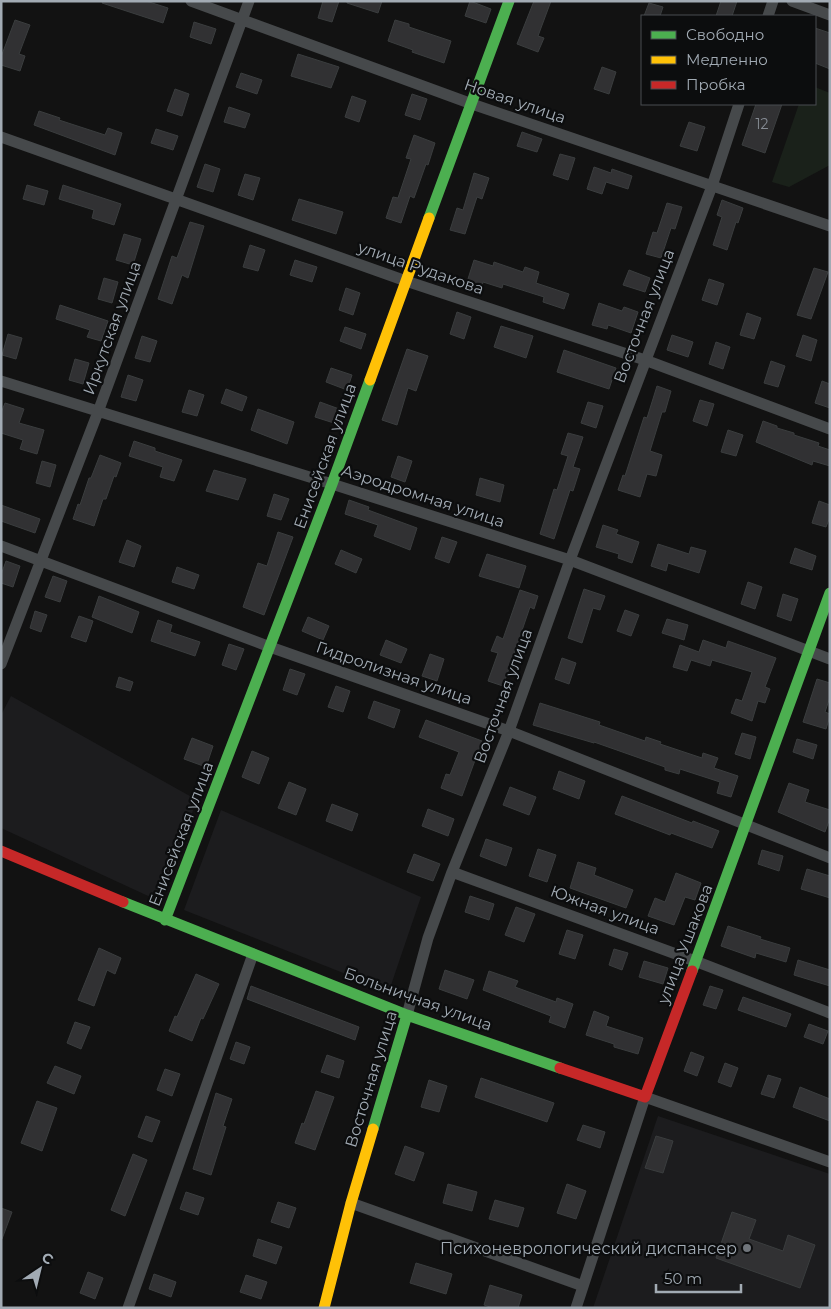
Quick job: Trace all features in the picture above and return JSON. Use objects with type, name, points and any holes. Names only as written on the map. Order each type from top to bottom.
[{"type":"street","name":"Новая улица","points":[[191,1],[472,104],[830,226]]},
{"type":"street","name":"Иркутская улица","points":[[1,664],[98,412],[249,1]]},
{"type":"street","name":"Енисейская улица","points":[[165,920],[332,484],[509,1]]},
{"type":"street","points":[[768,15],[773,1]]},
{"type":"street","points":[[792,1],[830,15]]},
{"type":"street","name":"Восточная улица","points":[[324,1308],[351,1203],[428,938],[452,872],[509,730],[570,560],[712,186],[739,105]]},
{"type":"street","name":"улица Рудакова","points":[[1,137],[406,281],[645,360],[830,430]]},
{"type":"street","name":"Аэродромная улица","points":[[1,381],[570,560],[830,659]]},
{"type":"street","name":"Гидролизная улица","points":[[1,546],[270,647],[509,730],[830,858]]},
{"type":"street","name":"улица Ушакова","points":[[576,1308],[645,1097],[746,826],[830,592]]},
{"type":"street","name":"Больничная улица","points":[[1,851],[165,920],[407,1015],[830,1162]]},
{"type":"street","name":"Южная улица","points":[[452,872],[695,961],[830,1013]]},
{"type":"street","points":[[128,1308],[252,954]]},
{"type":"street","points":[[351,1203],[583,1286]]},
{"type":"shaded area","points":[[816,87],[830,93],[830,165],[789,187],[772,182],[799,105],[816,105]]},
{"type":"shaded area","points":[[11,696],[197,800],[159,901],[1,828],[1,715]]},
{"type":"shaded area","points":[[221,810],[421,897],[389,991],[184,910]]},
{"type":"shaded area","points":[[658,1116],[830,1174],[830,1308],[593,1308]]},
{"type":"building","points":[[103,1],[146,1],[168,8],[163,23],[102,3]]},
{"type":"building","points":[[323,1],[339,1],[332,22],[318,18]]},
{"type":"building","points":[[347,1],[382,1],[378,13],[347,3]]},
{"type":"building","points":[[470,1],[491,9],[486,23],[465,16]]},
{"type":"building","points":[[534,1],[551,1],[538,36],[544,38],[538,52],[517,44]]},
{"type":"building","points":[[721,1],[737,1],[732,15],[716,15]]},
{"type":"building","points":[[649,3],[663,7],[660,15],[644,15]]},
{"type":"building","points":[[15,20],[30,25],[19,54],[25,56],[20,71],[1,65],[1,57]]},
{"type":"building","points":[[395,20],[409,24],[409,27],[451,41],[444,63],[388,41]]},
{"type":"building","points":[[194,22],[216,29],[211,44],[190,37]]},
{"type":"building","points":[[816,28],[830,33],[830,69],[816,63]]},
{"type":"building","points":[[298,54],[339,67],[331,88],[291,76]]},
{"type":"building","points":[[602,67],[616,72],[609,94],[594,89]]},
{"type":"building","points":[[241,73],[262,80],[257,94],[236,87]]},
{"type":"building","points":[[175,89],[189,94],[182,116],[167,111]]},
{"type":"building","points":[[412,94],[427,99],[420,120],[405,115]]},
{"type":"building","points":[[352,96],[366,101],[359,122],[345,117]]},
{"type":"building","points":[[756,105],[782,105],[765,153],[742,145]]},
{"type":"building","points":[[229,107],[250,114],[245,128],[224,122]]},
{"type":"building","points":[[39,111],[60,118],[59,120],[105,135],[108,128],[122,133],[115,155],[34,125]]},
{"type":"building","points":[[689,122],[705,127],[697,151],[680,146]]},
{"type":"building","points":[[156,129],[178,136],[173,150],[151,143]]},
{"type":"building","points":[[522,132],[542,139],[537,152],[517,146]]},
{"type":"building","points":[[414,135],[435,143],[414,198],[410,196],[401,223],[386,218],[393,197],[398,198],[411,159],[406,158]]},
{"type":"building","points":[[560,154],[575,158],[568,180],[553,175]]},
{"type":"building","points":[[205,164],[220,169],[213,192],[197,187]]},
{"type":"building","points":[[594,167],[611,173],[612,169],[632,176],[628,189],[606,182],[602,194],[587,189]]},
{"type":"building","points":[[474,173],[489,178],[482,199],[477,197],[465,234],[450,230],[457,208],[463,210]]},
{"type":"building","points":[[245,174],[260,178],[253,200],[238,195]]},
{"type":"building","points":[[27,185],[48,191],[44,205],[23,199]]},
{"type":"building","points":[[63,185],[121,204],[114,225],[92,218],[94,210],[59,199]]},
{"type":"building","points":[[299,199],[343,212],[336,234],[292,220]]},
{"type":"building","points":[[722,200],[743,208],[738,223],[736,222],[727,250],[713,245],[722,217],[717,215]]},
{"type":"building","points":[[667,203],[682,207],[675,229],[671,228],[661,258],[646,254],[653,232],[657,233]]},
{"type":"building","points":[[190,222],[204,226],[188,278],[182,275],[172,304],[158,299],[172,256],[177,258]]},
{"type":"building","points":[[124,234],[141,239],[133,265],[116,260]]},
{"type":"building","points":[[250,245],[265,250],[258,271],[243,267]]},
{"type":"building","points":[[295,260],[317,267],[312,282],[290,275]]},
{"type":"building","points":[[474,260],[493,266],[494,262],[523,272],[525,267],[539,272],[536,283],[569,294],[564,309],[543,302],[544,297],[503,284],[502,288],[483,282],[482,286],[467,282]]},
{"type":"building","points":[[814,268],[828,272],[811,319],[797,315]]},
{"type":"building","points":[[629,270],[650,278],[645,292],[623,285]]},
{"type":"building","points":[[104,278],[118,282],[112,303],[98,299]]},
{"type":"building","points":[[709,279],[724,284],[717,305],[702,300]]},
{"type":"building","points":[[346,288],[360,293],[353,315],[339,310]]},
{"type":"building","points":[[599,303],[622,311],[624,307],[638,312],[631,333],[608,325],[607,329],[592,325]]},
{"type":"building","points":[[60,305],[108,321],[101,341],[87,337],[90,330],[56,319]]},
{"type":"building","points":[[457,312],[471,317],[464,339],[450,334]]},
{"type":"building","points":[[747,313],[761,318],[754,339],[740,335]]},
{"type":"building","points":[[501,326],[533,336],[526,358],[494,347]]},
{"type":"building","points":[[345,327],[366,334],[361,349],[340,341]]},
{"type":"building","points":[[8,334],[22,338],[16,359],[2,355]]},
{"type":"building","points":[[672,335],[693,342],[688,357],[667,350]]},
{"type":"building","points":[[803,335],[817,340],[811,361],[796,356]]},
{"type":"building","points":[[142,336],[157,341],[150,362],[135,358]]},
{"type":"building","points":[[716,342],[730,347],[723,369],[709,364]]},
{"type":"building","points":[[407,349],[428,356],[416,391],[408,388],[397,425],[382,420]]},
{"type":"building","points":[[564,350],[616,368],[609,389],[557,372]]},
{"type":"building","points":[[75,359],[89,363],[83,384],[69,380]]},
{"type":"building","points":[[771,361],[785,366],[778,387],[764,383]]},
{"type":"building","points":[[331,368],[352,375],[347,390],[326,382]]},
{"type":"building","points":[[128,375],[143,380],[136,401],[121,397]]},
{"type":"building","points":[[822,381],[830,384],[830,408],[815,403]]},
{"type":"building","points":[[657,386],[671,391],[665,412],[662,412],[650,451],[662,455],[656,476],[647,474],[640,497],[618,490],[623,475],[625,476],[644,417],[647,418]]},
{"type":"building","points":[[226,389],[247,397],[242,411],[221,403]]},
{"type":"building","points":[[189,390],[204,395],[197,416],[182,412]]},
{"type":"building","points":[[700,400],[714,404],[707,426],[693,421]]},
{"type":"building","points":[[320,402],[342,410],[337,424],[315,417]]},
{"type":"building","points":[[588,402],[603,406],[596,428],[581,423]]},
{"type":"building","points":[[5,403],[24,409],[19,423],[44,430],[37,454],[20,449],[23,440],[1,433],[1,413]]},
{"type":"building","points":[[258,409],[294,422],[287,444],[251,430]]},
{"type":"building","points":[[763,421],[794,433],[794,435],[819,443],[818,446],[830,450],[830,466],[813,461],[812,465],[756,442]]},
{"type":"building","points":[[728,430],[743,435],[736,456],[721,452]]},
{"type":"building","points":[[568,433],[583,437],[573,467],[580,469],[573,491],[570,490],[554,539],[540,534],[554,489],[557,490],[568,456],[561,454]]},
{"type":"building","points":[[134,441],[155,448],[155,451],[182,460],[174,481],[160,477],[163,467],[129,456]]},
{"type":"building","points":[[100,455],[121,463],[106,499],[103,499],[94,526],[73,519]]},
{"type":"building","points":[[398,456],[412,461],[405,482],[391,477]]},
{"type":"building","points":[[42,461],[56,465],[50,487],[36,483]]},
{"type":"building","points":[[214,470],[246,479],[238,500],[206,491]]},
{"type":"building","points":[[480,478],[504,485],[500,502],[476,495]]},
{"type":"building","points":[[274,494],[289,499],[281,520],[267,516]]},
{"type":"building","points":[[349,500],[369,507],[368,510],[417,528],[410,550],[374,536],[378,525],[345,514]]},
{"type":"building","points":[[819,501],[830,505],[830,517],[826,527],[812,523]]},
{"type":"building","points":[[1,505],[40,519],[35,533],[1,521]]},
{"type":"building","points":[[603,525],[618,530],[616,534],[639,542],[632,563],[618,558],[619,554],[596,547]]},
{"type":"building","points":[[278,532],[293,537],[264,615],[243,607],[258,563],[267,566]]},
{"type":"building","points":[[442,537],[457,542],[449,563],[435,558]]},
{"type":"building","points":[[127,540],[141,546],[134,567],[119,562]]},
{"type":"building","points":[[658,544],[689,554],[691,547],[706,551],[699,573],[668,563],[666,571],[651,566]]},
{"type":"building","points":[[795,548],[816,556],[812,570],[790,563]]},
{"type":"building","points":[[341,550],[362,559],[356,573],[335,564]]},
{"type":"building","points":[[487,554],[526,566],[519,588],[479,576]]},
{"type":"building","points":[[6,561],[20,566],[13,587],[1,583],[1,575]]},
{"type":"building","points":[[177,567],[199,575],[194,589],[172,582]]},
{"type":"building","points":[[53,576],[67,581],[60,602],[45,597]]},
{"type":"building","points":[[748,582],[762,587],[755,609],[741,604]]},
{"type":"building","points":[[584,589],[605,596],[600,610],[593,608],[582,643],[568,638]]},
{"type":"building","points":[[520,590],[538,596],[534,609],[530,607],[503,686],[488,681],[498,653],[491,651],[497,636],[503,639]]},
{"type":"building","points":[[783,594],[798,599],[791,621],[777,616]]},
{"type":"building","points":[[99,596],[139,612],[132,633],[92,617]]},
{"type":"building","points":[[625,610],[639,615],[631,636],[617,631]]},
{"type":"building","points":[[35,611],[47,615],[41,632],[30,628]]},
{"type":"building","points":[[79,616],[93,621],[86,642],[71,637]]},
{"type":"building","points":[[308,617],[329,626],[323,640],[302,631]]},
{"type":"building","points":[[667,619],[688,625],[684,640],[662,633]]},
{"type":"building","points":[[158,620],[172,625],[170,632],[200,642],[195,656],[151,641]]},
{"type":"building","points":[[386,640],[407,649],[401,663],[380,655]]},
{"type":"building","points":[[703,640],[726,648],[728,641],[776,658],[765,687],[770,689],[765,703],[758,701],[752,721],[731,713],[736,699],[742,701],[752,672],[712,660],[710,666],[691,660],[687,671],[673,667],[680,645],[699,652]]},
{"type":"building","points":[[229,644],[244,649],[236,670],[222,665]]},
{"type":"building","points":[[430,654],[444,659],[437,681],[422,676]]},
{"type":"building","points":[[562,658],[576,663],[569,684],[555,679]]},
{"type":"building","points":[[290,669],[305,674],[297,695],[283,690]]},
{"type":"building","points":[[119,677],[133,682],[130,691],[116,687]]},
{"type":"building","points":[[817,679],[830,683],[830,697],[825,712],[830,714],[830,716],[826,729],[803,722]]},
{"type":"building","points":[[336,686],[350,691],[343,712],[328,707]]},
{"type":"building","points":[[374,701],[400,710],[394,728],[368,718]]},
{"type":"building","points":[[540,703],[600,722],[599,725],[645,741],[646,737],[661,742],[660,744],[702,758],[703,753],[718,758],[714,768],[738,776],[731,797],[717,793],[720,782],[680,769],[679,774],[665,770],[665,767],[594,742],[533,725]]},
{"type":"building","points":[[426,720],[482,741],[462,796],[441,788],[446,774],[450,775],[459,752],[419,737]]},
{"type":"building","points":[[742,733],[756,737],[750,759],[735,754]]},
{"type":"building","points":[[192,738],[213,746],[206,767],[184,759]]},
{"type":"building","points":[[797,739],[817,745],[813,759],[793,752]]},
{"type":"building","points":[[252,751],[269,758],[259,784],[242,777]]},
{"type":"building","points":[[559,771],[585,781],[579,799],[553,789]]},
{"type":"building","points":[[289,782],[306,789],[296,815],[278,808]]},
{"type":"building","points":[[789,783],[809,790],[805,802],[830,810],[830,818],[825,832],[778,812]]},
{"type":"building","points":[[510,787],[536,797],[529,815],[503,805]]},
{"type":"building","points":[[622,796],[692,823],[693,821],[719,831],[712,848],[671,833],[670,835],[615,814]]},
{"type":"building","points":[[332,804],[358,814],[352,831],[326,821]]},
{"type":"building","points":[[428,809],[454,819],[448,836],[422,826]]},
{"type":"building","points":[[486,839],[512,848],[506,866],[480,856]]},
{"type":"building","points":[[538,849],[556,855],[547,882],[529,876]]},
{"type":"building","points":[[762,850],[783,856],[779,871],[758,864]]},
{"type":"building","points":[[414,854],[440,864],[433,881],[407,872]]},
{"type":"building","points":[[578,862],[596,868],[594,875],[633,890],[626,908],[570,888]]},
{"type":"building","points":[[807,869],[830,876],[830,898],[801,889]]},
{"type":"building","points":[[676,873],[701,883],[695,900],[685,897],[674,925],[648,916],[655,898],[665,902]]},
{"type":"building","points":[[470,896],[494,904],[489,920],[465,912]]},
{"type":"building","points":[[516,907],[535,914],[524,942],[505,935]]},
{"type":"building","points":[[728,926],[761,937],[760,939],[790,948],[786,962],[756,953],[755,958],[721,946]]},
{"type":"building","points":[[567,930],[583,935],[575,959],[559,954]]},
{"type":"building","points":[[99,948],[121,958],[115,974],[107,970],[94,1006],[78,1000]]},
{"type":"building","points":[[614,949],[628,953],[622,970],[609,965]]},
{"type":"building","points":[[798,960],[830,970],[830,986],[794,975]]},
{"type":"building","points":[[644,961],[668,968],[663,984],[639,977]]},
{"type":"building","points":[[445,970],[474,980],[467,999],[439,989]]},
{"type":"building","points":[[489,971],[518,981],[515,987],[556,1002],[557,998],[573,1004],[565,1028],[549,1022],[551,1016],[483,990]]},
{"type":"building","points":[[196,974],[219,984],[203,1019],[201,1018],[192,1041],[169,1031]]},
{"type":"building","points":[[251,986],[359,1027],[355,1040],[247,999]]},
{"type":"building","points":[[710,986],[723,990],[716,1009],[703,1005]]},
{"type":"building","points":[[743,997],[791,1014],[786,1027],[738,1010]]},
{"type":"building","points":[[594,1011],[609,1017],[606,1026],[643,1038],[638,1054],[614,1047],[614,1044],[586,1035]]},
{"type":"building","points":[[75,1022],[90,1027],[81,1049],[67,1043]]},
{"type":"building","points":[[809,1024],[828,1031],[823,1044],[804,1037]]},
{"type":"building","points":[[236,1042],[250,1047],[244,1064],[230,1059]]},
{"type":"building","points":[[691,1052],[704,1057],[697,1076],[684,1071]]},
{"type":"building","points":[[327,1055],[344,1061],[339,1078],[321,1072]]},
{"type":"building","points":[[725,1063],[738,1068],[731,1087],[718,1082]]},
{"type":"building","points":[[55,1066],[81,1076],[74,1094],[47,1083]]},
{"type":"building","points":[[165,1069],[180,1074],[172,1096],[157,1090]]},
{"type":"building","points":[[768,1075],[781,1079],[774,1098],[761,1094]]},
{"type":"building","points":[[481,1078],[554,1103],[547,1122],[475,1097]]},
{"type":"building","points":[[429,1080],[447,1086],[439,1112],[421,1107]]},
{"type":"building","points":[[800,1087],[830,1099],[830,1121],[793,1107]]},
{"type":"building","points":[[316,1091],[334,1097],[315,1150],[295,1143]]},
{"type":"building","points":[[216,1093],[232,1099],[223,1126],[226,1127],[211,1175],[193,1169]]},
{"type":"building","points":[[37,1101],[57,1108],[42,1151],[21,1143]]},
{"type":"building","points":[[146,1116],[160,1121],[152,1142],[138,1137]]},
{"type":"building","points":[[583,1125],[605,1132],[600,1148],[577,1140]]},
{"type":"building","points":[[656,1136],[673,1141],[663,1173],[645,1168]]},
{"type":"building","points":[[405,1146],[424,1153],[414,1181],[395,1174]]},
{"type":"building","points":[[133,1154],[147,1160],[125,1216],[111,1210]]},
{"type":"building","points":[[448,1184],[477,1192],[472,1211],[443,1203]]},
{"type":"building","points":[[567,1184],[586,1191],[576,1219],[557,1213]]},
{"type":"building","points":[[186,1192],[204,1198],[198,1215],[180,1209]]},
{"type":"building","points":[[495,1200],[524,1208],[518,1227],[489,1219]]},
{"type":"building","points":[[278,1202],[296,1208],[289,1228],[271,1222]]},
{"type":"building","points":[[1,1208],[12,1212],[2,1239],[1,1239]]},
{"type":"building","name":"Психоневрологический диспансер","points":[[732,1212],[756,1220],[749,1239],[783,1251],[788,1235],[815,1245],[800,1288],[716,1258]]},
{"type":"building","points":[[258,1239],[282,1247],[276,1264],[253,1256]]},
{"type":"building","points":[[416,1263],[452,1274],[446,1294],[410,1283]]},
{"type":"building","points":[[88,1272],[103,1278],[95,1299],[80,1293]]},
{"type":"building","points":[[154,1274],[176,1282],[171,1297],[149,1289]]},
{"type":"building","points":[[246,1275],[267,1282],[261,1299],[240,1292]]},
{"type":"building","points":[[490,1285],[522,1295],[518,1308],[493,1308],[484,1305]]},
{"type":"traffic: fast","points":[[429,218],[509,1]]},
{"type":"traffic: fast","points":[[165,920],[370,380]]},
{"type":"traffic: fast","points":[[692,971],[830,593]]},
{"type":"traffic: fast","points":[[123,902],[407,1015],[560,1068]]},
{"type":"traffic: fast","points":[[373,1129],[407,1015]]},
{"type":"traffic: slow","points":[[370,380],[429,218]]},
{"type":"traffic: slow","points":[[324,1308],[351,1203],[373,1129]]},
{"type":"traffic: jam","points":[[1,851],[123,902]]},
{"type":"traffic: jam","points":[[560,1068],[645,1097],[692,971]]},
{"type":"place","name":"Психоневрологический диспансер","points":[[747,1248]]}]
